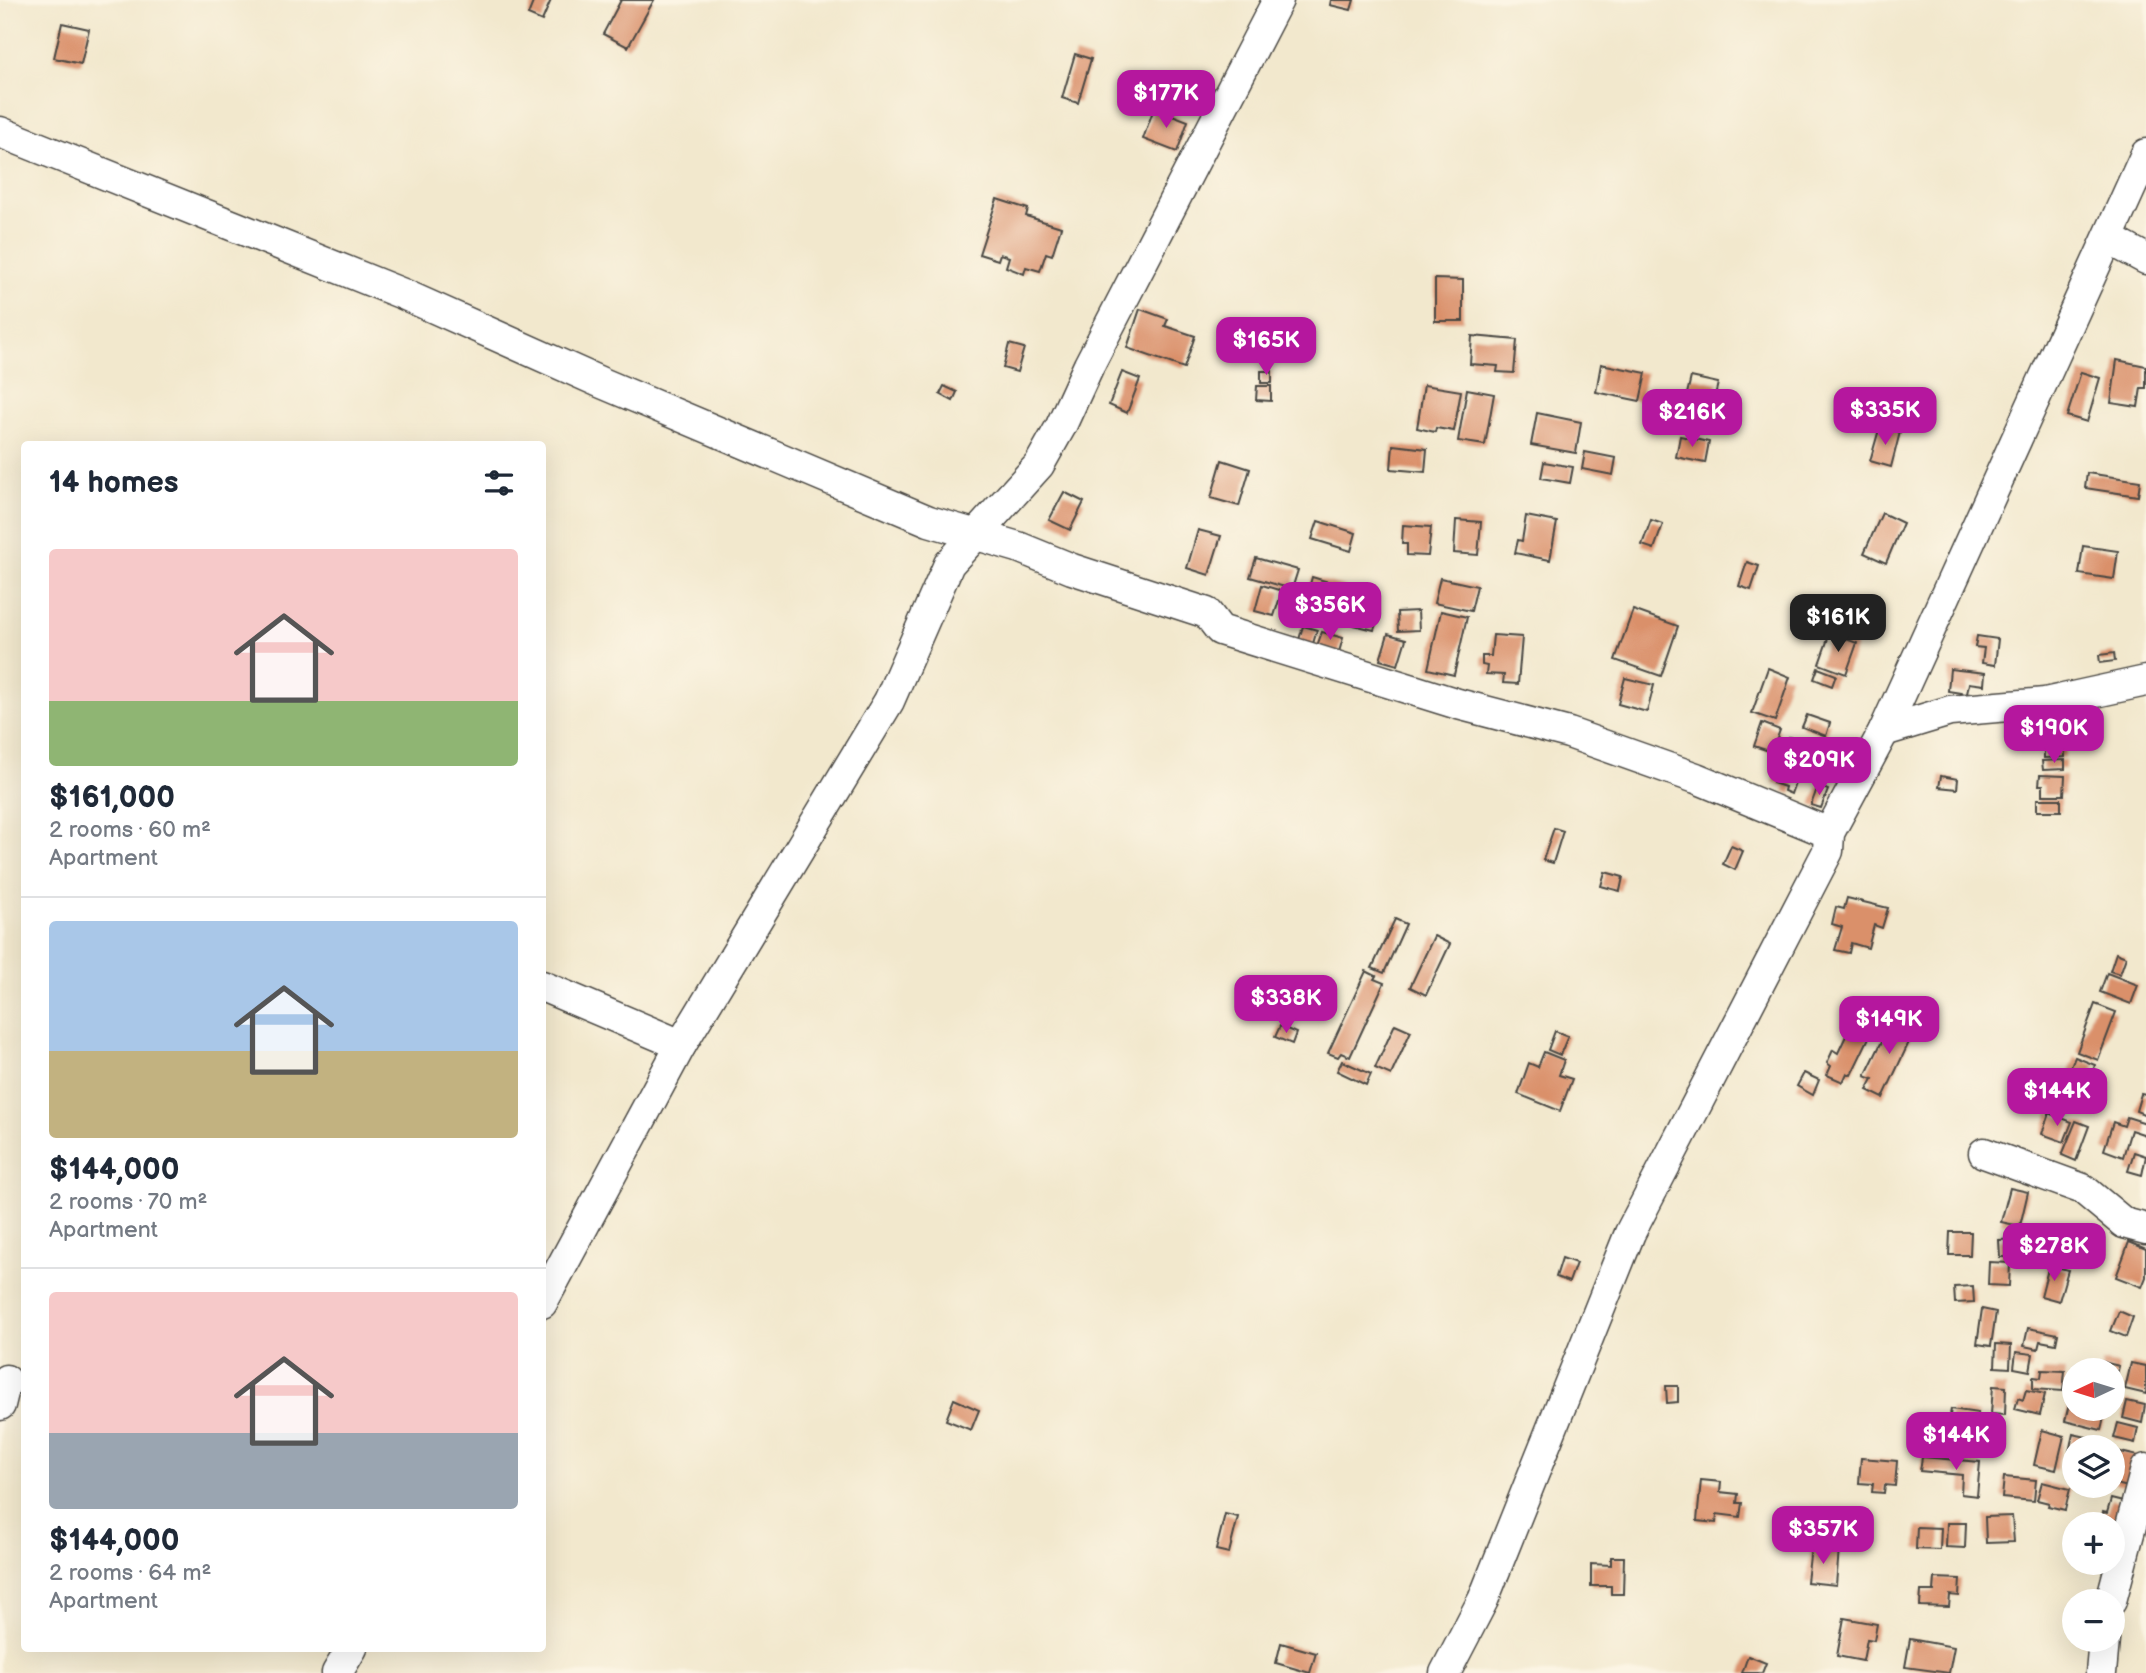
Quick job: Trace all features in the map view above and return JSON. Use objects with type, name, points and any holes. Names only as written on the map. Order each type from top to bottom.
[{"type":"street","points":[[546,1296],[681,1045],[889,701],[950,564],[1039,464],[1056,436],[1089,365],[1278,0]]},
{"type":"street","points":[[0,132],[403,294],[601,383],[929,520],[1018,547],[1072,569],[1207,613],[1220,630],[1458,704],[1569,733],[1696,778],[1829,832]]},
{"type":"street","points":[[1445,1673],[1483,1600],[1630,1233],[1828,851],[1829,832],[1884,731],[2146,154]]},
{"type":"street","points":[[2109,239],[2146,259]]},
{"type":"street","points":[[1884,731],[1950,711],[2045,703],[2146,681]]},
{"type":"street","points":[[546,988],[681,1045]]},
{"type":"street","points":[[1984,1153],[2082,1189],[2124,1223],[2146,1229]]},
{"type":"street","points":[[2113,1589],[2146,1469]]},
{"type":"street","points":[[337,1673],[350,1652]]},
{"type":"street","points":[[2101,1673],[2103,1652]]},
{"type":"building","points":[[534,0],[551,0],[542,21],[528,15]]},
{"type":"building","points":[[621,0],[654,0],[628,47],[603,34]]},
{"type":"building","points":[[1331,0],[1354,0],[1351,10],[1330,5]]},
{"type":"building","points":[[62,23],[89,29],[81,64],[54,58]]},
{"type":"building","points":[[1075,54],[1091,59],[1078,103],[1062,98]]},
{"type":"building","points":[[1154,108],[1188,121],[1177,152],[1143,139]]},
{"type":"building","points":[[997,199],[1028,209],[1026,216],[1061,227],[1052,255],[1046,253],[1040,271],[1026,267],[1024,274],[1006,267],[1009,257],[1000,254],[998,260],[979,254]]},
{"type":"building","points":[[1435,279],[1463,280],[1463,321],[1435,321]]},
{"type":"building","points":[[1140,309],[1168,319],[1165,326],[1195,336],[1184,368],[1127,348]]},
{"type":"building","points":[[1472,336],[1517,340],[1514,373],[1497,372],[1498,366],[1470,364]]},
{"type":"building","points":[[1009,344],[1024,348],[1017,372],[1003,368]]},
{"type":"building","points":[[2117,360],[2146,366],[2146,388],[2141,388],[2138,407],[2111,403]]},
{"type":"building","points":[[1601,364],[1646,373],[1640,401],[1596,392]]},
{"type":"building","points":[[1261,371],[1272,371],[1272,383],[1261,383]]},
{"type":"building","points":[[1122,372],[1140,379],[1127,413],[1109,405]]},
{"type":"building","points":[[2081,372],[2100,378],[2087,422],[2067,416]]},
{"type":"building","points":[[1691,377],[1718,383],[1714,400],[1687,394]]},
{"type":"building","points":[[1424,385],[1461,391],[1454,431],[1436,428],[1435,432],[1417,428]]},
{"type":"building","points":[[944,386],[957,392],[953,401],[940,394]]},
{"type":"building","points":[[1257,386],[1271,386],[1271,401],[1256,400]]},
{"type":"building","points":[[1467,389],[1494,394],[1485,445],[1458,441]]},
{"type":"building","points":[[1537,413],[1581,422],[1576,453],[1531,445]]},
{"type":"building","points":[[1880,426],[1900,432],[1891,467],[1870,461]]},
{"type":"building","points":[[1680,436],[1709,442],[1705,463],[1676,457]]},
{"type":"building","points":[[1393,445],[1427,449],[1425,472],[1391,469]]},
{"type":"building","points":[[1585,452],[1616,458],[1613,475],[1582,469]]},
{"type":"building","points":[[1222,460],[1250,469],[1239,506],[1211,498]]},
{"type":"building","points":[[1544,462],[1573,467],[1570,483],[1541,478]]},
{"type":"building","points":[[2087,473],[2140,481],[2138,496],[2085,488]]},
{"type":"building","points":[[1064,492],[1084,502],[1070,530],[1049,520]]},
{"type":"building","points":[[1882,513],[1903,523],[1886,563],[1864,553]]},
{"type":"building","points":[[1526,516],[1557,522],[1550,560],[1515,553],[1518,540],[1522,541]]},
{"type":"building","points":[[1456,520],[1481,522],[1478,555],[1454,553]]},
{"type":"building","points":[[1651,520],[1663,524],[1654,549],[1642,545]]},
{"type":"building","points":[[1318,521],[1356,533],[1351,551],[1312,539]]},
{"type":"building","points":[[1403,525],[1431,527],[1428,556],[1407,555],[1407,544],[1402,544]]},
{"type":"building","points":[[1198,530],[1221,536],[1209,575],[1187,568]]},
{"type":"building","points":[[2083,546],[2118,551],[2114,579],[2079,574]]},
{"type":"building","points":[[1256,558],[1298,570],[1292,589],[1250,577]]},
{"type":"building","points":[[1747,562],[1759,566],[1751,590],[1739,586]]},
{"type":"building","points":[[1312,577],[1345,587],[1336,617],[1326,614],[1329,606],[1306,599]]},
{"type":"building","points":[[1440,578],[1477,586],[1471,611],[1434,603]]},
{"type":"building","points":[[1262,585],[1282,591],[1274,616],[1255,611]]},
{"type":"building","points":[[1308,603],[1326,608],[1322,625],[1303,620]]},
{"type":"building","points":[[1359,609],[1379,615],[1374,630],[1354,625]]},
{"type":"building","points":[[1633,610],[1678,626],[1661,676],[1615,660]]},
{"type":"building","points":[[1418,611],[1419,630],[1398,631],[1397,612]]},
{"type":"building","points":[[1441,611],[1467,617],[1454,675],[1428,669]]},
{"type":"building","points":[[1303,626],[1317,630],[1312,647],[1298,643]]},
{"type":"building","points":[[1322,632],[1343,638],[1339,652],[1317,646]]},
{"type":"building","points":[[1830,633],[1857,643],[1846,674],[1819,664]]},
{"type":"building","points":[[1388,634],[1406,639],[1398,665],[1380,660]]},
{"type":"building","points":[[1493,635],[1522,637],[1518,684],[1503,683],[1504,675],[1486,674],[1487,666],[1482,665],[1482,656],[1491,656]]},
{"type":"building","points":[[1977,636],[1998,639],[1995,665],[1982,663],[1984,648],[1975,647]]},
{"type":"building","points":[[2114,653],[2115,661],[2100,663],[2099,655]]},
{"type":"building","points":[[1768,668],[1790,677],[1775,721],[1752,713]]},
{"type":"building","points":[[1818,668],[1836,675],[1832,686],[1814,679]]},
{"type":"building","points":[[1950,669],[1985,673],[1984,685],[1969,683],[1967,694],[1948,691]]},
{"type":"building","points":[[1625,678],[1654,685],[1647,712],[1618,704]]},
{"type":"building","points":[[1807,715],[1830,723],[1826,736],[1802,727]]},
{"type":"building","points":[[1762,723],[1780,730],[1772,752],[1754,746]]},
{"type":"building","points":[[1789,737],[1808,744],[1791,794],[1784,791],[1785,787],[1773,783],[1778,767],[1773,766],[1777,754],[1782,756]]},
{"type":"building","points":[[2044,749],[2065,749],[2065,757],[2044,758]]},
{"type":"building","points":[[2065,760],[2065,769],[2043,770],[2042,761]]},
{"type":"building","points":[[2040,775],[2065,776],[2064,795],[2043,795],[2043,785],[2039,785]]},
{"type":"building","points":[[1941,776],[1958,779],[1957,789],[1939,787]]},
{"type":"building","points":[[1818,786],[1828,790],[1821,808],[1811,805]]},
{"type":"building","points":[[2037,799],[2061,799],[2061,811],[2037,811]]},
{"type":"building","points":[[1554,828],[1563,831],[1553,863],[1543,860]]},
{"type":"building","points":[[1731,846],[1743,851],[1735,870],[1723,864]]},
{"type":"building","points":[[1605,872],[1623,877],[1620,891],[1601,886]]},
{"type":"building","points":[[1847,898],[1888,908],[1882,928],[1874,925],[1868,948],[1851,943],[1849,953],[1835,950],[1842,927],[1832,924],[1836,907],[1844,909]]},
{"type":"building","points":[[1395,919],[1406,924],[1384,973],[1372,968]]},
{"type":"building","points":[[1434,936],[1450,944],[1426,995],[1410,987]]},
{"type":"building","points":[[2116,953],[2126,957],[2120,974],[2110,971]]},
{"type":"building","points":[[1366,971],[1376,976],[1374,979],[1384,983],[1350,1057],[1341,1053],[1338,1057],[1328,1053]]},
{"type":"building","points":[[2107,973],[2138,985],[2131,1004],[2100,992]]},
{"type":"building","points":[[1862,1001],[1878,1009],[1874,1017],[1878,1019],[1851,1075],[1847,1073],[1843,1082],[1827,1075],[1831,1066],[1827,1063],[1833,1050],[1838,1053],[1853,1021],[1849,1019],[1854,1007],[1858,1010]]},
{"type":"building","points":[[2095,1004],[2116,1012],[2098,1060],[2077,1052]]},
{"type":"building","points":[[1902,1018],[1917,1025],[1883,1098],[1867,1090],[1873,1079],[1865,1076],[1891,1023],[1898,1027]]},
{"type":"building","points":[[1395,1024],[1411,1031],[1391,1075],[1375,1068]]},
{"type":"building","points":[[1280,1026],[1296,1033],[1292,1044],[1275,1037]]},
{"type":"building","points":[[1555,1031],[1568,1036],[1560,1055],[1548,1050]]},
{"type":"building","points":[[1544,1052],[1564,1060],[1559,1075],[1572,1079],[1560,1111],[1518,1094],[1529,1063],[1538,1067]]},
{"type":"building","points":[[2075,1057],[2095,1065],[2090,1080],[2069,1072]]},
{"type":"building","points":[[1342,1061],[1371,1074],[1366,1085],[1337,1071]]},
{"type":"building","points":[[1804,1073],[1819,1080],[1813,1095],[1797,1086]]},
{"type":"building","points":[[2141,1094],[2146,1095],[2146,1115],[2136,1111]]},
{"type":"building","points":[[2049,1113],[2072,1122],[2064,1142],[2042,1134]]},
{"type":"building","points":[[2127,1117],[2146,1123],[2146,1135],[2131,1130],[2123,1157],[2104,1150],[2113,1122],[2124,1126]]},
{"type":"building","points":[[2076,1121],[2089,1126],[2076,1161],[2062,1155]]},
{"type":"building","points":[[2134,1152],[2146,1156],[2142,1175],[2128,1171]]},
{"type":"building","points":[[2010,1188],[2028,1192],[2020,1226],[2001,1222]]},
{"type":"building","points":[[1950,1232],[1971,1232],[1970,1255],[1949,1255]]},
{"type":"building","points":[[2019,1239],[2020,1257],[2000,1257],[1999,1240]]},
{"type":"building","points":[[2129,1242],[2146,1249],[2146,1277],[2142,1287],[2116,1277]]},
{"type":"building","points":[[1562,1258],[1576,1263],[1569,1282],[1556,1277]]},
{"type":"building","points":[[1989,1262],[2010,1263],[2009,1286],[1988,1285]]},
{"type":"building","points":[[2049,1265],[2068,1270],[2059,1301],[2041,1296]]},
{"type":"building","points":[[1973,1286],[1974,1302],[1955,1303],[1954,1287]]},
{"type":"building","points":[[1982,1309],[1996,1312],[1991,1346],[1977,1344]]},
{"type":"building","points":[[2119,1311],[2133,1317],[2126,1337],[2111,1331]]},
{"type":"building","points":[[2028,1328],[2058,1334],[2056,1344],[2040,1341],[2038,1349],[2024,1346]]},
{"type":"building","points":[[1996,1344],[2011,1345],[2010,1368],[1995,1367]]},
{"type":"building","points":[[2016,1352],[2033,1354],[2030,1371],[2014,1368]]},
{"type":"building","points":[[2131,1363],[2146,1366],[2146,1394],[2125,1389]]},
{"type":"building","points":[[2042,1370],[2062,1371],[2062,1391],[2033,1389],[2033,1377],[2041,1378]]},
{"type":"building","points":[[1666,1386],[1678,1386],[1678,1402],[1667,1403]]},
{"type":"building","points":[[1993,1386],[2006,1387],[2005,1415],[1991,1414]]},
{"type":"building","points":[[2026,1390],[2045,1394],[2040,1415],[2015,1409],[2018,1398],[2023,1400]]},
{"type":"building","points":[[954,1399],[979,1410],[971,1430],[946,1420]]},
{"type":"building","points":[[2127,1401],[2145,1405],[2142,1423],[2125,1419]]},
{"type":"building","points":[[1951,1409],[1978,1413],[1971,1456],[1944,1452]]},
{"type":"building","points":[[2065,1421],[2103,1421],[2101,1430]]},
{"type":"building","points":[[2118,1423],[2138,1428],[2135,1443],[2125,1441],[2125,1435],[2115,1435]]},
{"type":"building","points":[[2042,1430],[2062,1435],[2056,1470],[2034,1465]]},
{"type":"building","points":[[2125,1453],[2142,1457],[2129,1487],[2125,1486]]},
{"type":"building","points":[[1922,1457],[1980,1462],[1977,1496],[1961,1494],[1962,1475],[1920,1471]]},
{"type":"building","points":[[1861,1458],[1897,1461],[1895,1486],[1885,1485],[1884,1493],[1872,1492],[1873,1484],[1859,1483]]},
{"type":"building","points":[[2004,1477],[2036,1480],[2034,1501],[2002,1498]]},
{"type":"building","points":[[1701,1480],[1721,1482],[1720,1492],[1738,1494],[1737,1503],[1742,1503],[1740,1517],[1717,1514],[1716,1523],[1697,1521]]},
{"type":"building","points":[[2042,1482],[2062,1487],[2062,1498],[2068,1498],[2065,1510],[2037,1500]]},
{"type":"building","points":[[2111,1499],[2131,1504],[2125,1528],[2125,1512],[2107,1512]]},
{"type":"building","points":[[1225,1514],[1238,1517],[1229,1553],[1216,1550]]},
{"type":"building","points":[[2012,1516],[2014,1542],[1986,1543],[1985,1517]]},
{"type":"building","points":[[1947,1523],[1966,1523],[1965,1548],[1946,1547]]},
{"type":"building","points":[[1917,1527],[1941,1528],[1940,1550],[1916,1549]]},
{"type":"building","points":[[1811,1547],[1839,1549],[1836,1585],[1807,1582]]},
{"type":"building","points":[[1611,1557],[1624,1557],[1623,1594],[1611,1594],[1611,1586],[1591,1586],[1591,1564],[1611,1565]]},
{"type":"building","points":[[1935,1578],[1960,1579],[1959,1596],[1950,1595],[1949,1607],[1920,1606],[1921,1591],[1934,1591]]},
{"type":"building","points":[[1844,1618],[1877,1624],[1874,1640],[1867,1639],[1863,1661],[1837,1656]]},
{"type":"building","points":[[1910,1639],[1954,1647],[1949,1673],[1905,1667]]},
{"type":"building","points":[[1281,1643],[1316,1653],[1310,1673],[1276,1663]]},
{"type":"building","points":[[1748,1656],[1766,1663],[1762,1673],[1742,1673]]}]
